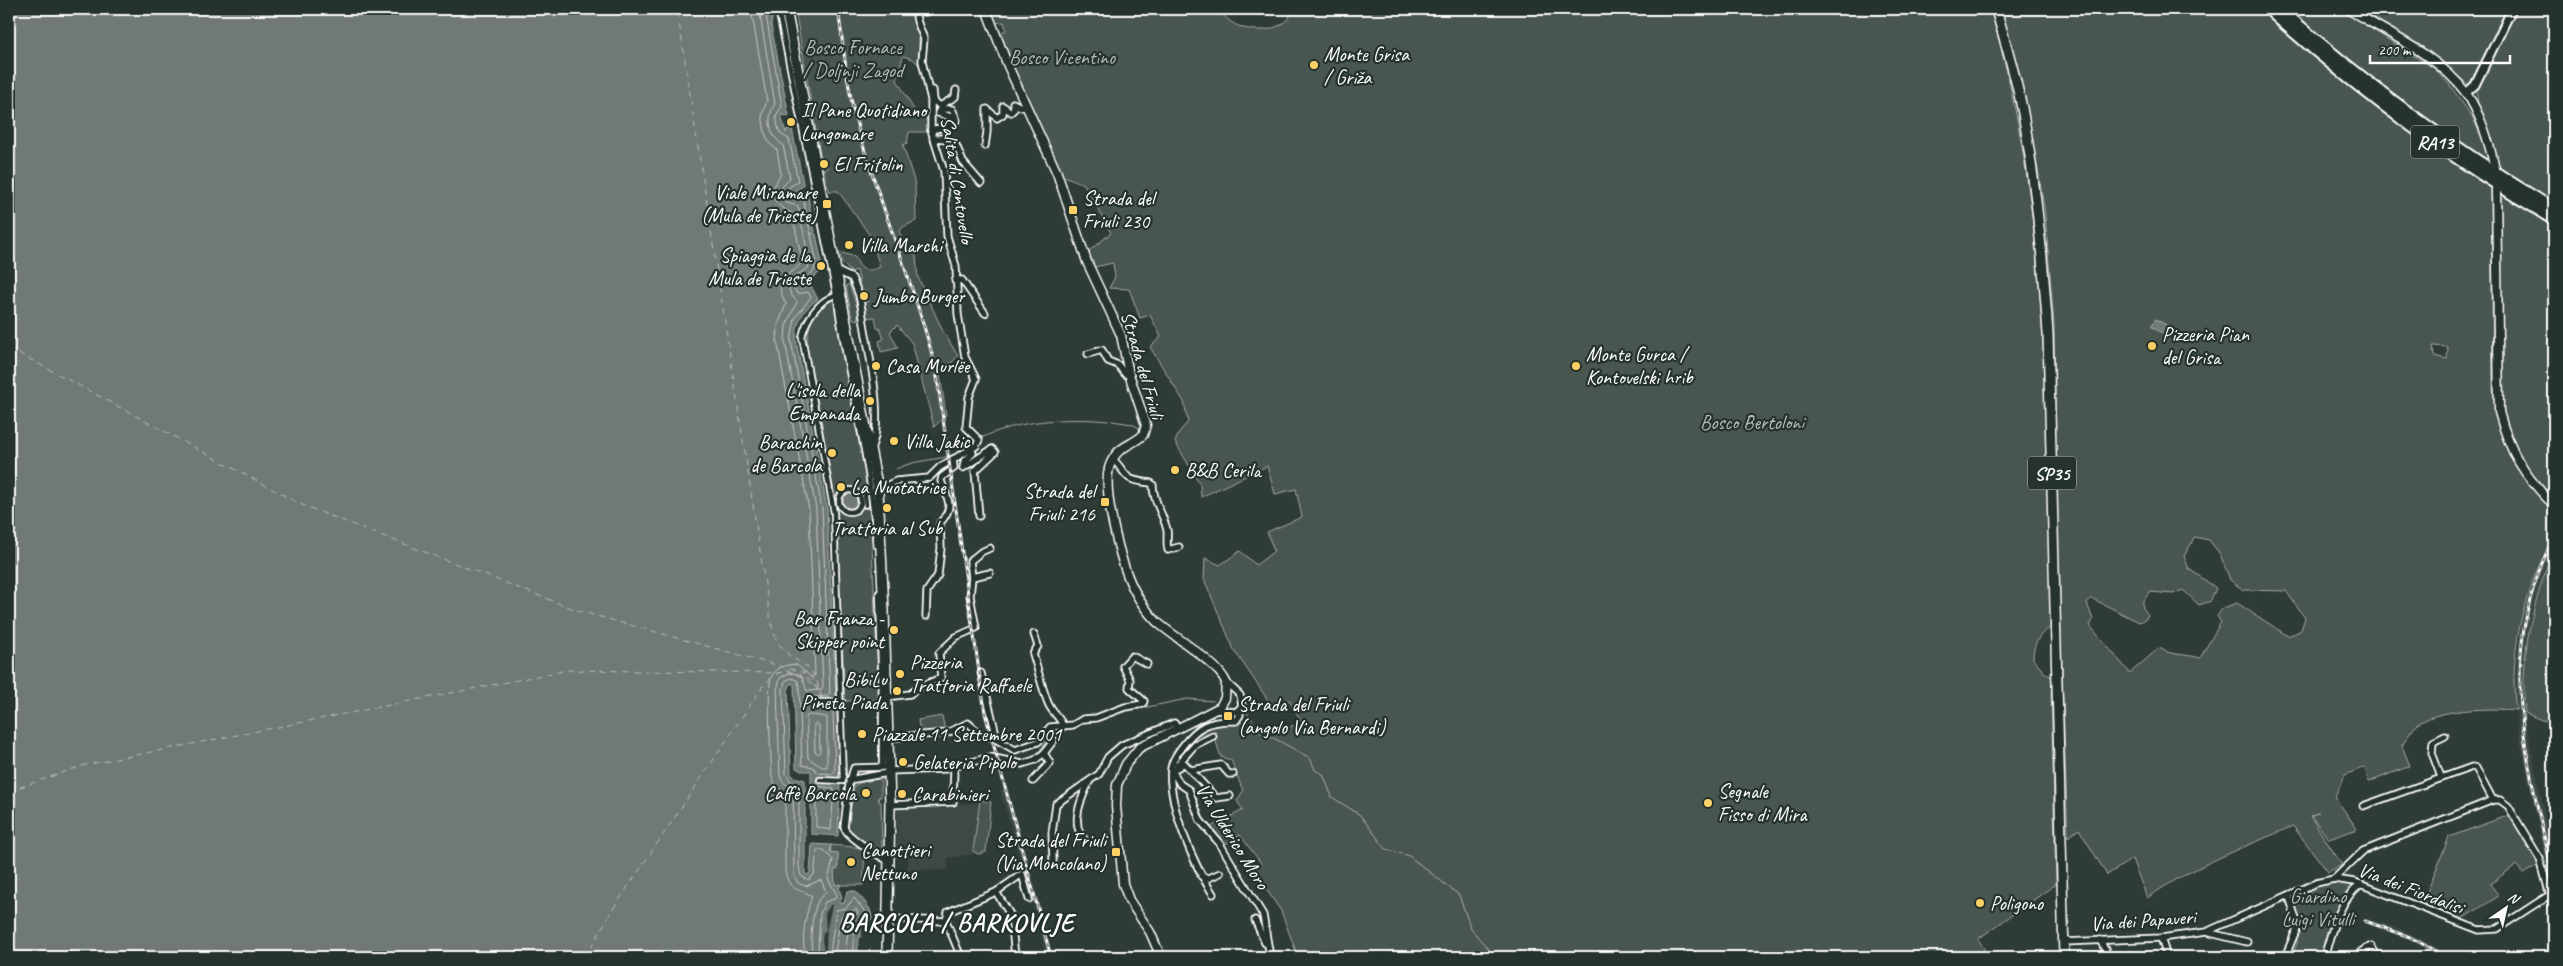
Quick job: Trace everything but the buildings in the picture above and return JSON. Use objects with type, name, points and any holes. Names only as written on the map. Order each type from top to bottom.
[{"type":"highway","name":"RA13","points":[[2268,9],[2287,20],[2444,149],[2554,219]]},
{"type":"highway","name":"RA13","points":[[2280,9],[2287,20]]},
{"type":"highway","name":"RA13","points":[[2325,52],[2492,171],[2554,209]]},
{"type":"main road","points":[[786,9],[870,450],[875,494],[882,696],[888,738],[886,769],[890,805],[887,957]]},
{"type":"main road","name":"Strada del Friuli","points":[[986,9],[1026,105],[1058,173],[1087,262],[1118,326],[1129,374],[1144,420],[1145,432],[1139,439],[1120,448],[1113,459]]},
{"type":"main road","name":"SP35","points":[[1996,9],[2021,106],[2036,205],[2046,300],[2064,957]]},
{"type":"main road","points":[[2348,9],[2432,61],[2466,93],[2485,133],[2495,168]]},
{"type":"main road","points":[[2496,189],[2500,412],[2506,437],[2518,463],[2554,506]]},
{"type":"main road","points":[[1113,459],[1109,470],[1107,493],[1132,587],[1157,622],[1214,667],[1226,682],[1225,698],[1216,710],[1178,727],[1135,752],[1122,771],[1116,795],[1119,860],[1123,884],[1129,900],[1150,932],[1161,957]]},
{"type":"street","points":[[778,9],[835,295],[842,347],[855,417],[875,494],[876,564],[882,641],[880,676],[886,769]]},
{"type":"street","points":[[916,9],[925,12],[933,9]]},
{"type":"street","name":"Salita di Contovello","points":[[916,9],[917,21],[924,39],[922,62],[929,91],[931,130],[944,171],[947,236],[956,266],[955,281],[965,357],[976,378],[969,397],[966,427],[979,440],[971,449]]},
{"type":"street","points":[[2466,93],[2475,85],[2512,9]]},
{"type":"street","points":[[929,91],[933,90],[934,101],[940,106],[955,97],[956,90]]},
{"type":"street","points":[[984,146],[987,132],[987,109],[997,118],[1002,114],[1003,106],[1011,112],[1014,109],[1013,103],[1021,107],[1026,105]]},
{"type":"street","points":[[931,130],[948,126],[951,123],[951,117],[938,113],[943,108],[952,109],[957,120]]},
{"type":"street","points":[[933,139],[940,138],[956,145],[963,162],[981,183]]},
{"type":"street","points":[[837,271],[852,278],[862,310],[876,408],[876,435],[870,450]]},
{"type":"street","points":[[955,281],[962,280],[984,313]]},
{"type":"street","points":[[835,295],[824,301],[808,319],[802,337],[811,375],[833,502],[840,600],[840,656],[846,781],[845,832],[854,840],[890,861]]},
{"type":"street","points":[[1088,354],[1102,350],[1108,361],[1118,365],[1125,374],[1129,374]]},
{"type":"street","points":[[820,408],[818,422],[825,436]]},
{"type":"street","points":[[833,502],[839,503],[845,511],[852,512],[858,509],[864,499],[896,481],[929,478],[971,449],[973,452],[964,462],[963,468],[992,449],[995,452],[974,472],[979,516]]},
{"type":"street","points":[[1113,459],[1127,478],[1153,485],[1157,506],[1163,515],[1167,532],[1167,547],[1171,550],[1179,547]]},
{"type":"street","points":[[926,616],[927,590],[938,575],[941,548],[940,523],[949,512],[948,498],[941,481],[942,477],[954,468],[953,460]]},
{"type":"street","points":[[839,503],[841,493],[846,490],[856,491],[864,499]]},
{"type":"street","points":[[833,502],[836,509]]},
{"type":"street","points":[[882,696],[910,694],[921,686],[941,678],[939,653],[953,639],[976,628],[970,596],[972,577],[970,561],[980,552],[990,548]]},
{"type":"street","points":[[972,577],[990,573]]},
{"type":"street","points":[[1034,634],[1038,646],[1032,654],[1048,704],[1061,720],[1063,726]]},
{"type":"street","points":[[843,645],[840,656],[844,668]]},
{"type":"street","points":[[888,738],[947,733],[968,723],[982,735],[992,737],[1012,749],[1018,750],[1038,742],[1050,727],[1073,725],[1083,719],[1096,718],[1108,712],[1143,704],[1144,701],[1130,688],[1130,680],[1123,666],[1132,656],[1147,664]]},
{"type":"street","points":[[981,673],[995,730],[992,737]]},
{"type":"street","points":[[1212,894],[1200,875],[1181,829],[1172,771],[1175,757],[1193,732],[1215,722],[1236,721],[1240,715],[1242,706],[1240,695],[1226,682]]},
{"type":"street","points":[[814,702],[842,702]]},
{"type":"street","points":[[1216,710],[1236,712],[1240,710]]},
{"type":"street","points":[[1053,861],[1052,840],[1056,804],[1099,774],[1112,753],[1122,745],[1174,724],[1178,727]]},
{"type":"street","points":[[1172,771],[1195,745],[1213,736]]},
{"type":"street","points":[[2441,776],[2432,748],[2433,742],[2445,736]]},
{"type":"street","points":[[846,781],[854,768],[954,768],[990,757],[1022,764],[1035,760],[1044,753],[1054,740]]},
{"type":"street","points":[[1033,781],[1050,763],[1044,753]]},
{"type":"street","name":"Via Ulderico Moro","points":[[1230,796],[1216,798],[1184,763],[1172,771],[1180,784],[1189,790],[1200,820],[1220,844],[1262,915],[1270,957]]},
{"type":"street","name":"Via Ulderico Moro","points":[[1191,770],[1221,765],[1230,774],[1233,774]]},
{"type":"street","points":[[890,805],[953,802],[954,768]]},
{"type":"street","points":[[2363,806],[2441,776],[2466,768],[2476,768],[2493,800],[2500,800],[2508,806],[2540,860],[2552,893],[2554,910]]},
{"type":"street","points":[[820,780],[846,781],[886,769]]},
{"type":"street","points":[[1084,839],[1078,832],[1077,822],[1089,782]]},
{"type":"street","name":"Via dei Papaveri","points":[[2064,942],[2161,938],[2206,932],[2321,881],[2334,878],[2342,868],[2363,851],[2493,800]]},
{"type":"street","name":"Via Ulderico Moro","points":[[1200,875],[1208,878],[1220,873]]},
{"type":"street","points":[[961,957],[946,921],[948,912],[996,892],[1022,874],[1029,899]]},
{"type":"street","name":"Via dei Fiordalisi","points":[[2334,878],[2361,884],[2479,930],[2497,928],[2504,925],[2552,893]]},
{"type":"street","points":[[2324,957],[2333,929],[2346,900],[2361,884]]},
{"type":"street","points":[[996,892],[1011,916],[1015,957]]},
{"type":"street","points":[[2284,957],[2298,926],[2289,896]]},
{"type":"street","points":[[889,919],[946,921]]},
{"type":"street","name":"Via Ulderico Moro","points":[[1255,920],[1268,947]]},
{"type":"street","points":[[2206,932],[2247,942]]},
{"type":"street","points":[[2161,938],[2167,957]]},
{"type":"street","points":[[2100,940],[2109,957]]},
{"type":"street","points":[[2353,957],[2371,946],[2378,957],[2384,955],[2385,957]]},
{"type":"shaded area","points":[[2554,533],[2554,549],[2534,601],[2529,627],[2523,693],[2526,722],[2554,860],[2554,875],[2549,876],[2519,736],[2514,694],[2516,660],[2524,606]]},
{"type":"shaded area","points":[[1006,789],[1036,889],[1053,957],[1046,957],[1038,920],[1000,791]]},
{"type":"shaded area","points":[[991,802],[986,852],[948,858],[948,870],[909,870],[907,877],[908,856],[897,856],[897,808]]},
{"type":"shaded area","points":[[2365,918],[2401,929],[2455,957],[2440,957],[2409,939],[2365,923]]},
{"type":"green space","name":"Bosco Fornace / Doljnji Zagod","points":[[795,9],[910,9],[919,34],[919,65],[913,59],[903,56],[897,80],[918,117],[926,115],[928,132],[909,132],[907,143],[903,145],[915,184],[916,221],[903,227],[899,232],[908,250],[915,247],[918,277],[943,331],[958,356],[950,364],[939,367],[946,415],[934,427],[912,343],[897,325],[890,332],[898,348],[881,352],[879,341],[884,339],[880,329],[877,328],[875,317],[866,318],[863,303],[869,301],[865,291],[860,292],[857,284],[860,283],[857,270],[851,272],[842,263],[839,252],[855,257],[864,270],[880,267],[871,237],[838,191],[829,191],[823,169],[827,168],[826,160],[821,160]]},
{"type":"green space","name":"Bosco Bertoloni","points":[[990,9],[1220,9],[1231,22],[1239,26],[1247,29],[1265,30],[1282,24],[1294,9],[1990,9],[2010,85],[2024,161],[2035,238],[2041,316],[2046,394],[2051,628],[2046,630],[2037,640],[2033,659],[2044,672],[2053,678],[2051,692],[2056,884],[1978,939],[1989,957],[1298,957],[1281,911],[1264,886],[1256,869],[1261,863],[1240,835],[1226,844],[1211,827],[1243,810],[1237,801],[1243,791],[1231,760],[1221,757],[1213,733],[1196,741],[1176,763],[1188,744],[1200,733],[1216,725],[1241,722],[1271,738],[1301,721],[1289,700],[1272,706],[1234,650],[1204,579],[1205,558],[1220,565],[1240,551],[1256,565],[1274,551],[1267,532],[1302,517],[1296,489],[1275,494],[1267,466],[1201,497],[1200,484],[1175,442],[1180,431],[1188,422],[1184,402],[1150,347],[1161,337],[1150,315],[1140,318],[1129,289],[1109,288],[1115,277],[1113,263],[1094,267],[1089,251],[1111,233],[1084,184],[1061,175],[998,34],[1006,30],[1004,22],[995,23]]},
{"type":"green space","points":[[2001,9],[2262,9],[2281,26],[2292,13],[2288,9],[2340,9],[2435,69],[2449,84],[2473,118],[2484,143],[2489,163],[2419,113],[2330,45],[2467,170],[2491,187],[2493,388],[2498,426],[2515,465],[2533,490],[2554,510],[2555,530],[2532,582],[2519,629],[2514,678],[2516,710],[2478,709],[2435,716],[2415,727],[2402,746],[2410,766],[2369,782],[2365,767],[2345,775],[2335,797],[2357,829],[2329,839],[2311,816],[2319,812],[2310,816],[2342,865],[2328,872],[2293,826],[2200,867],[2147,898],[2132,859],[2107,875],[2079,829],[2068,837],[2056,511],[2054,323],[2045,214],[2023,92]],"holes":[[[2433,346],[2448,347],[2447,359],[2434,356]],[[2195,537],[2209,540],[2220,554],[2230,580],[2243,590],[2286,591],[2305,618],[2301,630],[2288,636],[2237,603],[2223,608],[2217,616],[2221,622],[2200,658],[2170,653],[2159,648],[2130,673],[2090,626],[2093,620],[2087,603],[2091,598],[2139,622],[2145,620],[2148,615],[2143,608],[2143,601],[2150,592],[2173,594],[2183,590],[2199,605],[2211,601],[2216,588],[2189,569],[2184,556]]]},
{"type":"green space","points":[[2357,9],[2508,9],[2469,85],[2430,54]]},
{"type":"green space","points":[[2516,9],[2554,9],[2554,203],[2499,169],[2495,148],[2482,116],[2477,97],[2478,89]]},
{"type":"green space","points":[[2501,192],[2554,225],[2554,500],[2535,480],[2521,459],[2510,436],[2502,409]]},
{"type":"green space","points":[[849,284],[859,312],[857,320],[852,318],[846,286]]},
{"type":"green space","points":[[834,299],[854,418],[870,494],[862,493],[850,487],[842,489],[835,497],[808,351],[808,334],[812,321],[821,309]]},
{"type":"green space","points":[[870,504],[879,700],[845,701],[836,509],[853,514],[865,505]]},
{"type":"green space","points":[[2554,549],[2554,742],[2551,724],[2525,713],[2524,670],[2529,629],[2539,589]]},
{"type":"green space","points":[[942,716],[945,730],[920,733],[918,720]]},
{"type":"green space","points":[[881,778],[881,797],[878,797],[879,802],[881,802],[882,852],[853,835],[848,829],[854,786]]},
{"type":"green space","points":[[980,800],[991,802],[986,852],[978,854],[973,851]]},
{"type":"green space","points":[[2509,815],[2540,865],[2523,873],[2516,865],[2490,884],[2499,896],[2460,920],[2422,905],[2449,837]]},
{"type":"green space","name":"Canottieri Nettuno","points":[[831,845],[865,848],[863,885],[835,885],[833,875],[837,866],[838,853],[830,852]]},
{"type":"green space","name":"Giardino Luigi Vitulli","points":[[2332,881],[2355,885],[2344,898],[2323,953],[2320,957],[2291,957],[2298,942],[2295,940],[2300,926],[2293,900],[2297,894]]},
{"type":"water","points":[[9,9],[768,9],[773,13],[771,25],[789,116],[781,115],[786,133],[786,130],[792,129],[803,183],[803,186],[791,193],[801,191],[807,193],[815,232],[810,234],[816,234],[821,259],[819,273],[799,288],[801,290],[810,284],[818,299],[801,316],[797,327],[796,340],[827,508],[836,700],[812,702],[812,704],[838,703],[840,779],[817,780],[840,783],[838,836],[811,834],[811,771],[801,771],[796,768],[794,685],[791,683],[788,690],[791,774],[794,777],[805,780],[805,874],[808,875],[810,872],[812,844],[831,845],[830,852],[838,853],[838,869],[834,870],[835,885],[841,884],[839,889],[842,897],[839,903],[844,903],[847,891],[855,891],[872,915],[872,919],[861,927],[861,937],[858,940],[858,957],[9,957]]},
{"type":"water","points":[[2156,319],[2171,328],[2166,336],[2151,326]]},
{"type":"water","points":[[847,494],[853,494],[857,501],[853,508],[847,508],[843,504],[843,498]]},
{"type":"pier","points":[[831,904],[826,952],[824,952],[822,940],[823,932],[826,931],[825,914]]},
{"type":"waterway","points":[[981,438],[1011,427],[1043,421],[1076,419],[1108,421]]},
{"type":"waterway","points":[[1112,421],[1132,424],[1142,430]]},
{"type":"waterway","points":[[896,469],[911,463],[957,454]]},
{"type":"waterway","points":[[1118,713],[1187,699],[1213,701]]},
{"type":"waterway","points":[[1245,710],[1261,731],[1310,758],[1315,770],[1323,774],[1332,797],[1360,815],[1386,849],[1409,856],[1459,895],[1471,929],[1495,957]]},
{"type":"waterway","points":[[1036,756],[1048,739],[1072,727]]},
{"type":"ferry route","points":[[586,957],[611,912],[765,683],[783,670],[799,674],[812,682],[823,701],[816,678],[809,668],[790,656],[777,642],[771,623],[677,9]]},
{"type":"ferry route","points":[[9,348],[302,505],[579,611],[805,673],[813,679],[820,693]]},
{"type":"ferry route","points":[[9,791],[85,765],[568,670],[789,673],[801,676],[815,687]]},
{"type":"railway","points":[[838,9],[848,84],[858,128],[919,309],[936,370],[985,713],[1051,957]]},
{"type":"railway","points":[[2553,875],[2533,788],[2526,746],[2521,705],[2520,664],[2525,623],[2536,580],[2554,537]]},
{"type":"railway","points":[[2365,921],[2410,937],[2446,957]]},
{"type":"place","name":"Monte Grisa / Griža","points":[[1314,65]]},
{"type":"place","name":"Il Pane Quotidiano Lungomare","points":[[791,122]]},
{"type":"place","name":"El Fritolin","points":[[824,164]]},
{"type":"place","name":"Viale Miramare (Mula de Trieste)","points":[[827,204]]},
{"type":"place","name":"Strada del Friuli 230","points":[[1073,210]]},
{"type":"place","name":"Villa Marchi","points":[[849,245]]},
{"type":"place","name":"Spiaggia de la Mula de Trieste","points":[[821,266]]},
{"type":"place","name":"Jumbo Burger","points":[[864,296]]},
{"type":"place","name":"Pizzeria Pian del Grisa","points":[[2152,346]]},
{"type":"place","name":"Casa Murlëe","points":[[876,366]]},
{"type":"place","name":"Monte Gurca / Kontovelski hrib","points":[[1576,366]]},
{"type":"place","name":"L'isola della Empanada","points":[[870,401]]},
{"type":"place","name":"Villa Jakic","points":[[894,441]]},
{"type":"place","name":"Barachin de Barcola","points":[[832,453]]},
{"type":"place","name":"B&B Cerila","points":[[1175,470]]},
{"type":"place","name":"La Nuotatrice","points":[[841,487]]},
{"type":"place","name":"Strada del Friuli 216","points":[[1105,502]]},
{"type":"place","name":"Trattoria al Sub","points":[[887,508]]},
{"type":"place","name":"Bar Franza - Skipper point","points":[[894,630]]},
{"type":"place","name":"Pizzeria Trattoria Raffaele","points":[[900,674]]},
{"type":"place","name":"BibiLu Pineta Piada","points":[[897,691]]},
{"type":"place","name":"Strada del Friuli (angolo Via Bernardi)","points":[[1228,716]]},
{"type":"place","name":"Piazzale 11 Settembre 2001","points":[[862,734]]},
{"type":"place","name":"Gelateria Pipolo","points":[[903,762]]},
{"type":"place","name":"Caffè Barcola","points":[[866,793]]},
{"type":"place","name":"Carabinieri","points":[[902,794]]},
{"type":"place","name":"Segnale Fisso di Mira","points":[[1708,803]]},
{"type":"place","name":"Strada del Friuli (Via Moncolano)","points":[[1116,852]]},
{"type":"place","name":"Canottieri Nettuno","points":[[851,862]]},
{"type":"place","name":"Poligono","points":[[1980,903]]},
{"type":"district","name":"BARCOLA / BARKOVLJE","points":[[957,922]]},
{"type":"park label","name":"Bosco Vicentino","points":[[1062,57]]}]
